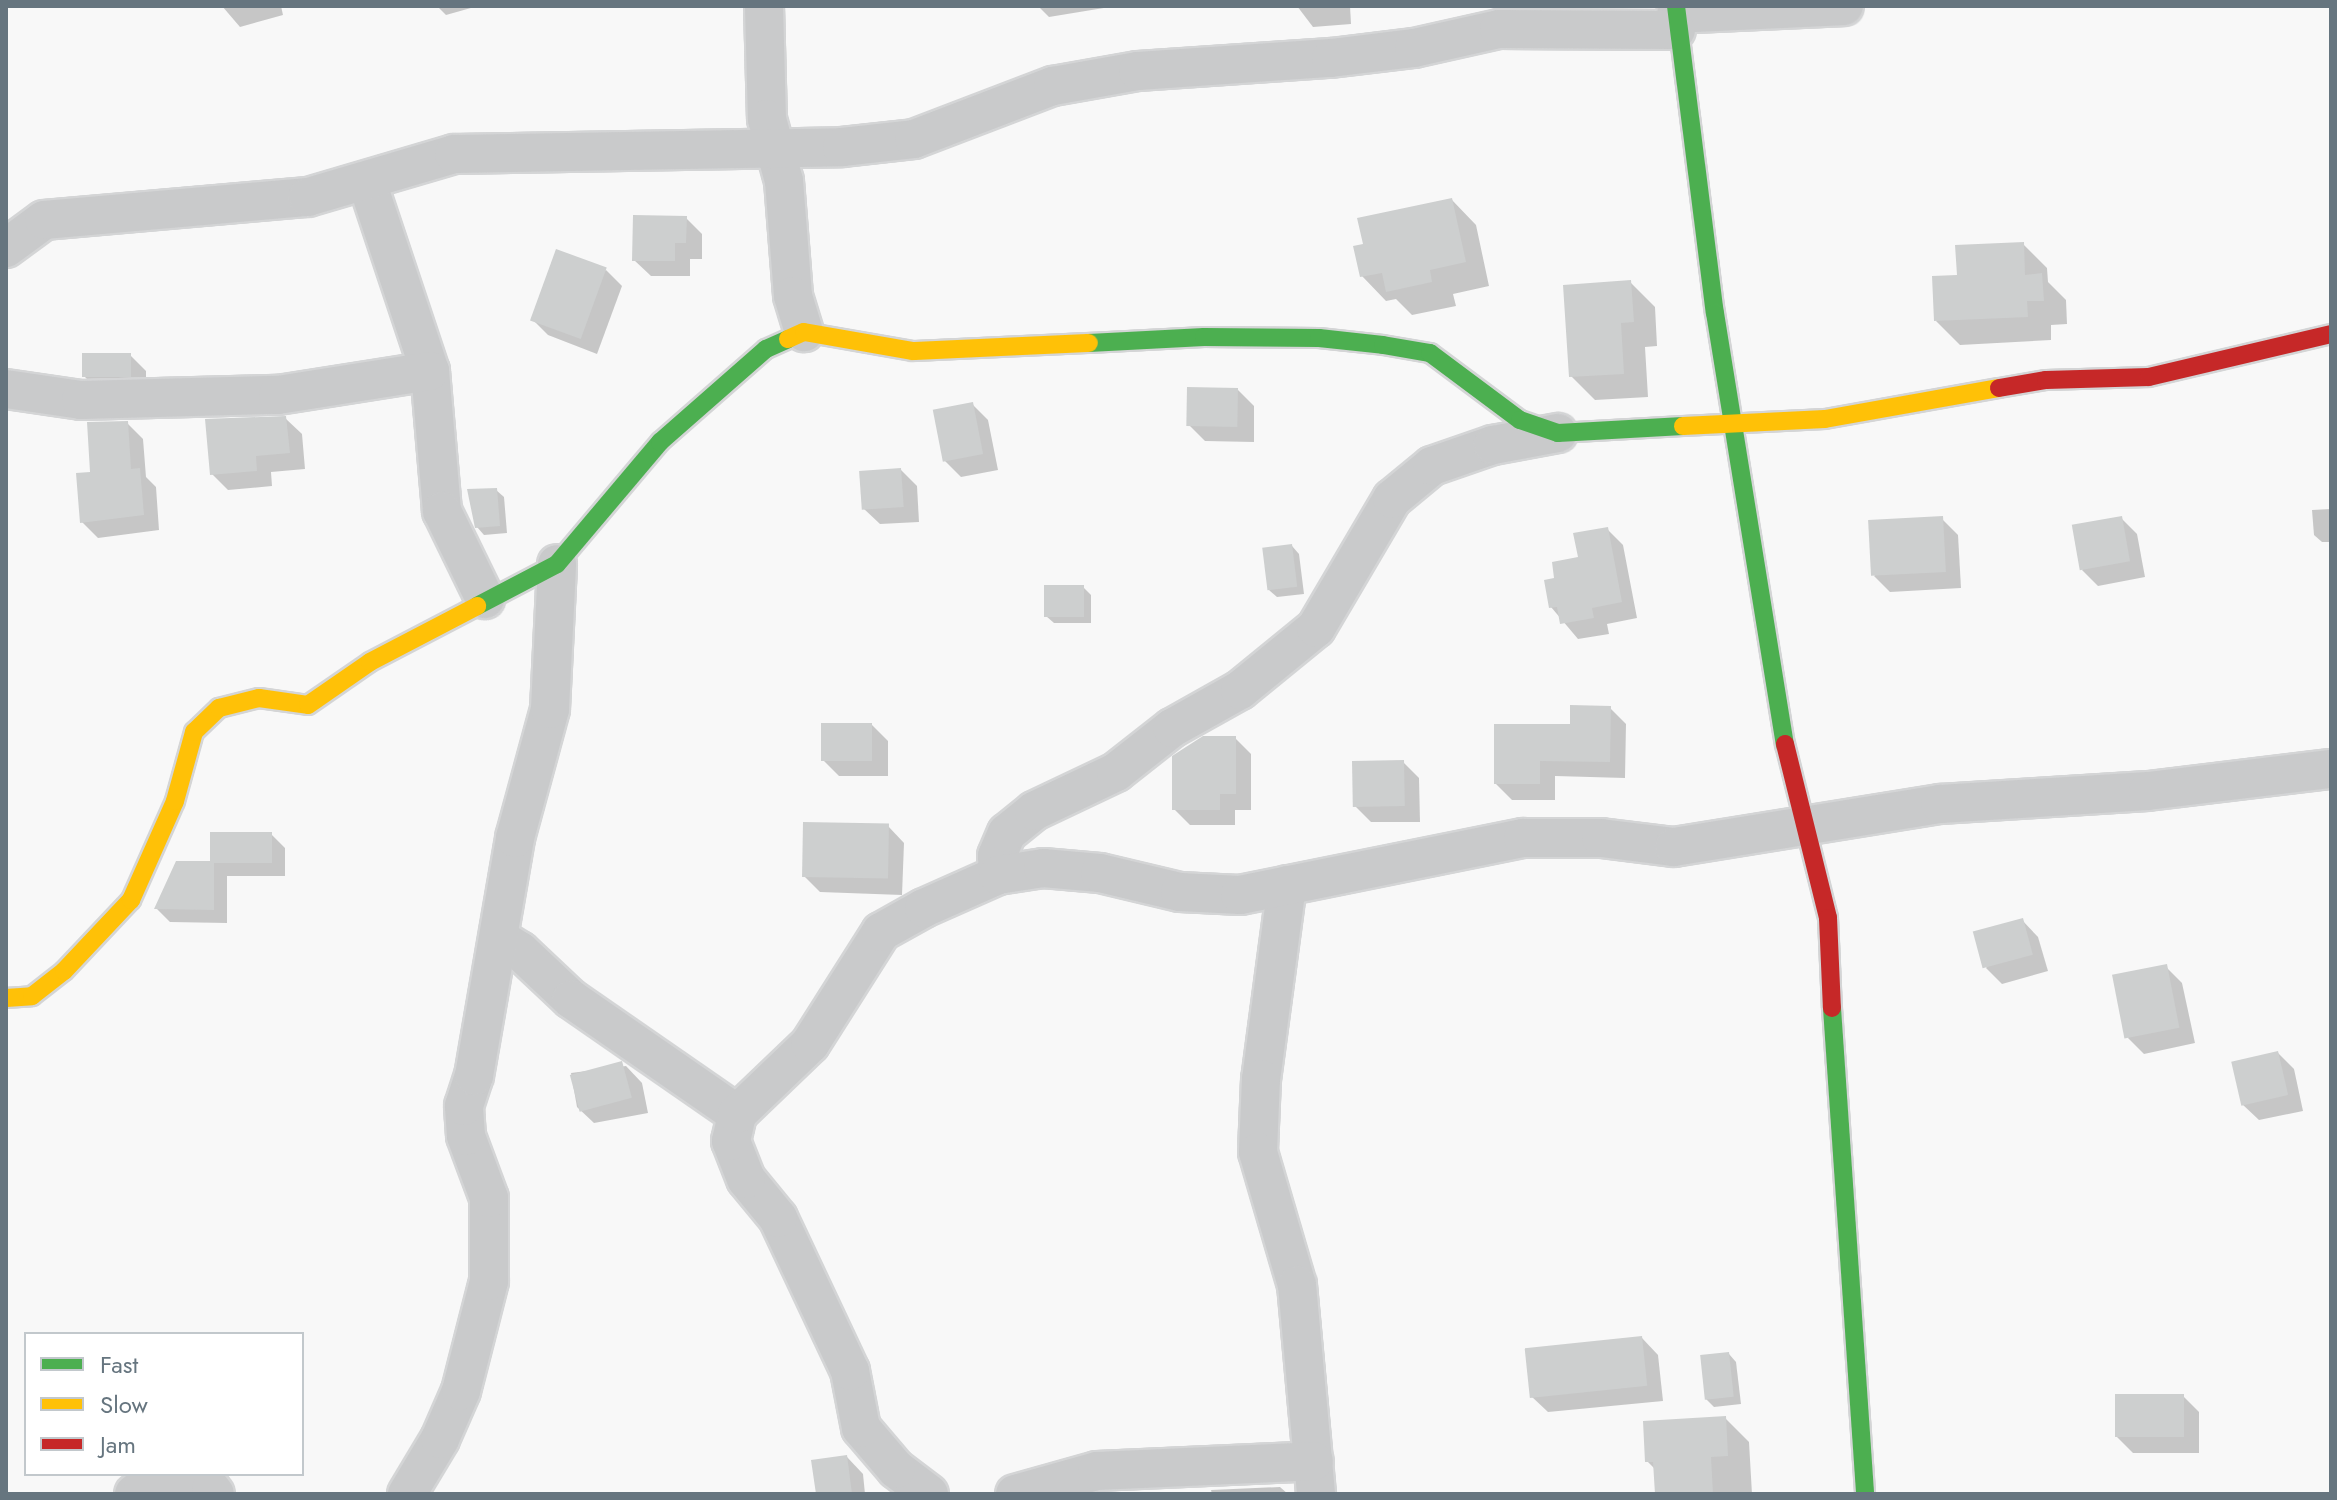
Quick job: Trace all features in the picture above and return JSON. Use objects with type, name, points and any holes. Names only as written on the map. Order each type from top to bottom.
[{"type":"street","points":[[764,6],[767,119],[784,181],[793,296],[804,332]]},
{"type":"street","points":[[6,248],[44,220],[308,197],[454,154],[774,148],[914,139],[1053,86],[1138,71],[1331,58],[1414,48],[1499,29],[1844,6]]},
{"type":"street","points":[[1676,16],[1735,427],[1788,760],[1828,918],[1840,1172],[1865,1494]]},
{"type":"street","points":[[367,182],[430,371],[442,511],[485,599]]},
{"type":"street","points":[[6,998],[32,996],[64,971],[131,900],[175,801],[180,769],[194,732],[219,708],[259,698],[308,705],[370,662],[485,599],[557,564],[660,442],[766,349],[804,332],[913,351],[1204,337],[1319,338],[1383,345],[1430,353],[1520,420],[1558,433]]},
{"type":"street","points":[[998,875],[997,856],[1007,833],[1034,811],[1116,772],[1172,728],[1240,690],[1316,628],[1392,499],[1432,466],[1493,445],[1558,433],[1735,427],[1825,419],[2046,380],[2149,377],[2331,334]]},
{"type":"street","points":[[6,389],[81,400],[278,395],[430,371]]},
{"type":"street","points":[[407,1494],[440,1439],[461,1391],[489,1281],[489,1198],[466,1136],[464,1106],[474,1076],[515,838],[550,709],[557,564]]},
{"type":"street","points":[[929,1494],[896,1469],[861,1428],[850,1371],[778,1218],[746,1179],[731,1141],[737,1114],[810,1044],[881,932],[998,875],[1043,868],[1100,873],[1180,892],[1240,895],[1523,838],[1601,838],[1674,847],[1741,840],[1804,824],[1940,804],[2148,791],[2331,769]]},
{"type":"street","points":[[1015,1494],[1097,1471],[1315,1478],[1297,1285],[1258,1152],[1261,1079],[1287,885]]},
{"type":"street","points":[[499,938],[520,951],[571,999],[737,1114]]},
{"type":"street","points":[[134,1494],[143,1487],[211,1489],[215,1494]]},
{"type":"building","points":[[1452,198],[1466,262],[1430,270],[1432,282],[1386,292],[1382,273],[1360,277],[1353,246],[1363,244],[1357,218]]},
{"type":"building","points":[[633,215],[687,216],[686,243],[675,243],[675,261],[632,261]]},
{"type":"building","points":[[2024,242],[2025,275],[2042,273],[2044,301],[2027,301],[2028,317],[1934,321],[1932,276],[1957,275],[1955,245]]},
{"type":"building","points":[[556,249],[607,267],[581,339],[530,320]]},
{"type":"building","points":[[1631,280],[1634,322],[1621,323],[1624,374],[1569,377],[1563,285]]},
{"type":"building","points":[[82,353],[131,353],[131,377],[82,377]]},
{"type":"building","points":[[1187,387],[1238,388],[1237,427],[1186,426]]},
{"type":"building","points":[[973,402],[983,454],[943,462],[933,410]]},
{"type":"building","points":[[286,416],[290,453],[256,456],[257,471],[210,475],[205,419]]},
{"type":"building","points":[[128,421],[131,469],[140,468],[144,515],[80,523],[76,473],[90,472],[87,422]]},
{"type":"building","points":[[901,468],[904,507],[862,510],[859,471]]},
{"type":"building","points":[[497,488],[500,526],[475,528],[467,489]]},
{"type":"building","points":[[1943,516],[1946,572],[1871,576],[1868,520]]},
{"type":"building","points":[[2122,516],[2130,561],[2080,570],[2072,525]]},
{"type":"building","points":[[1608,527],[1622,602],[1592,608],[1594,618],[1560,624],[1557,607],[1549,608],[1544,580],[1554,578],[1552,562],[1578,557],[1573,533]]},
{"type":"building","points":[[1292,544],[1297,587],[1267,590],[1262,548]]},
{"type":"building","points":[[1044,585],[1084,585],[1084,617],[1044,617]]},
{"type":"building","points":[[1570,705],[1611,706],[1610,762],[1540,761],[1540,784],[1494,784],[1494,724],[1570,724]]},
{"type":"building","points":[[821,723],[872,723],[872,761],[821,761]]},
{"type":"building","points":[[1203,736],[1236,736],[1236,794],[1220,794],[1220,810],[1172,810],[1172,756]]},
{"type":"building","points":[[1404,760],[1405,806],[1353,807],[1352,761]]},
{"type":"building","points":[[803,822],[889,824],[888,878],[802,877]]},
{"type":"building","points":[[210,832],[272,832],[272,863],[214,863],[214,910],[154,909],[176,861],[210,861]]},
{"type":"building","points":[[2023,918],[2033,955],[1983,968],[1973,931]]},
{"type":"building","points":[[2167,964],[2179,1028],[2124,1038],[2112,975]]},
{"type":"building","points":[[2278,1051],[2288,1095],[2241,1106],[2231,1062]]},
{"type":"building","points":[[622,1061],[632,1098],[580,1112],[570,1075]]},
{"type":"building","points":[[1642,1336],[1647,1386],[1530,1398],[1525,1348]]},
{"type":"building","points":[[1729,1352],[1734,1397],[1705,1400],[1700,1355]]},
{"type":"building","points":[[2115,1394],[2184,1394],[2184,1437],[2115,1437]]},
{"type":"building","points":[[1726,1416],[1728,1456],[1711,1457],[1713,1494],[1655,1494],[1653,1462],[1645,1462],[1643,1421]]},
{"type":"building","points":[[847,1455],[852,1494],[816,1494],[811,1460]]},
{"type":"traffic: fast","points":[[1676,6],[1715,313],[1785,744]]},
{"type":"traffic: fast","points":[[1089,343],[1204,337],[1319,338],[1383,345],[1430,353],[1520,420],[1558,433],[1683,426]]},
{"type":"traffic: fast","points":[[477,606],[557,564],[660,442],[766,349],[788,339]]},
{"type":"traffic: fast","points":[[1832,1008],[1865,1494]]},
{"type":"traffic: slow","points":[[788,339],[804,332],[913,351],[1089,343]]},
{"type":"traffic: slow","points":[[1683,426],[1825,419],[1999,388]]},
{"type":"traffic: slow","points":[[6,998],[32,996],[64,971],[131,900],[175,801],[194,732],[219,708],[259,698],[308,705],[370,662],[477,606]]},
{"type":"traffic: jam","points":[[1999,388],[2046,380],[2149,377],[2331,334]]},
{"type":"traffic: jam","points":[[1785,744],[1828,918],[1832,1008]]}]
